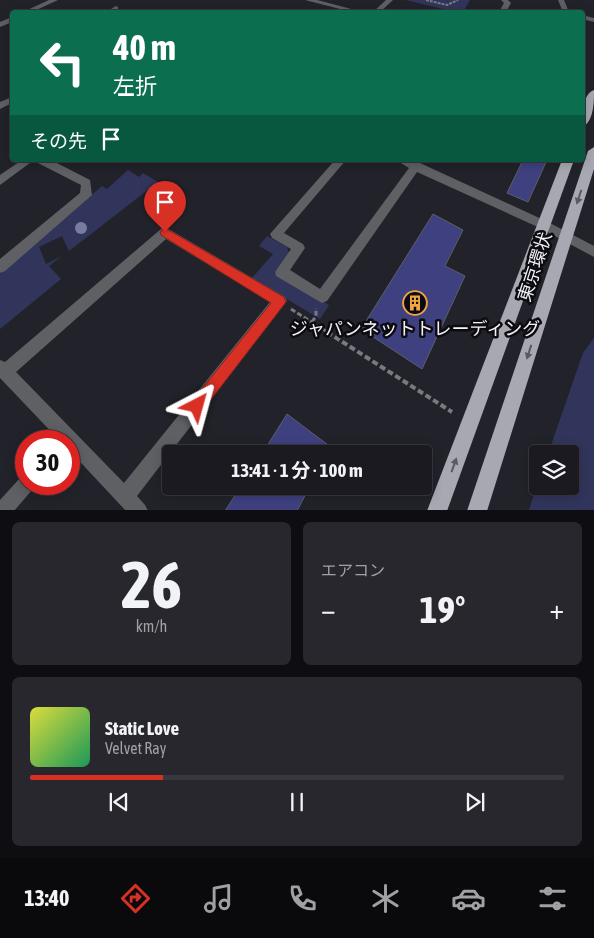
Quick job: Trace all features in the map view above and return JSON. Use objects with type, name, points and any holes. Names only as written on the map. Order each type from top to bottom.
[{"type":"highway","points":[[585,116],[594,94]]},
{"type":"highway","name":"東京環状","points":[[477,510],[594,151]]},
{"type":"highway","name":"東京環状","points":[[437,510],[567,162]]},
{"type":"street","points":[[32,10],[55,0]]},
{"type":"street","points":[[308,0],[350,10]]},
{"type":"street","points":[[378,10],[390,0]]},
{"type":"street","points":[[504,0],[508,3],[505,10]]},
{"type":"street","points":[[0,181],[26,162]]},
{"type":"street","points":[[0,267],[86,195],[86,183],[46,162]]},
{"type":"street","points":[[340,162],[276,234],[299,248],[281,272],[322,297],[416,166]]},
{"type":"street","points":[[406,162],[544,225],[594,252]]},
{"type":"street","points":[[57,430],[2,370],[165,232],[280,302],[125,496]]},
{"type":"street","points":[[80,453],[139,510]]},
{"type":"street","points":[[2,510],[16,495]]},
{"type":"lane","points":[[112,10],[116,8]]},
{"type":"path","points":[[426,0],[447,6],[456,3],[458,0]]},
{"type":"path","points":[[280,302],[452,412]]},
{"type":"path","points":[[312,322],[316,316],[316,306]]},
{"type":"shaded area","points":[[406,0],[470,0],[464,10],[447,10]]},
{"type":"shaded area","points":[[128,170],[139,177],[143,173],[158,182],[69,251],[62,236],[39,247],[46,264],[62,256],[49,266],[61,279],[0,329],[0,274],[102,186],[107,189]]},
{"type":"shaded area","points":[[267,236],[287,247],[289,253],[274,273],[329,305],[320,319],[252,278],[273,254],[259,246]]},
{"type":"shaded area","points":[[594,338],[594,510],[529,510],[534,495],[579,495],[579,445],[551,445],[583,353]]},
{"type":"building","points":[[522,162],[546,162],[528,202],[507,193]]},
{"type":"building","name":"ジャパンネットトレーディング","points":[[433,214],[463,230],[445,266],[465,276],[422,369],[361,329]]},
{"type":"building","points":[[287,414],[328,445],[268,445]]},
{"type":"building","points":[[235,495],[305,495],[298,510],[226,510]]},
{"type":"place","name":"ジャパンネットトレーディング","points":[[415,303]]},
{"type":"route","points":[[165,232],[280,302],[197,406]]}]
